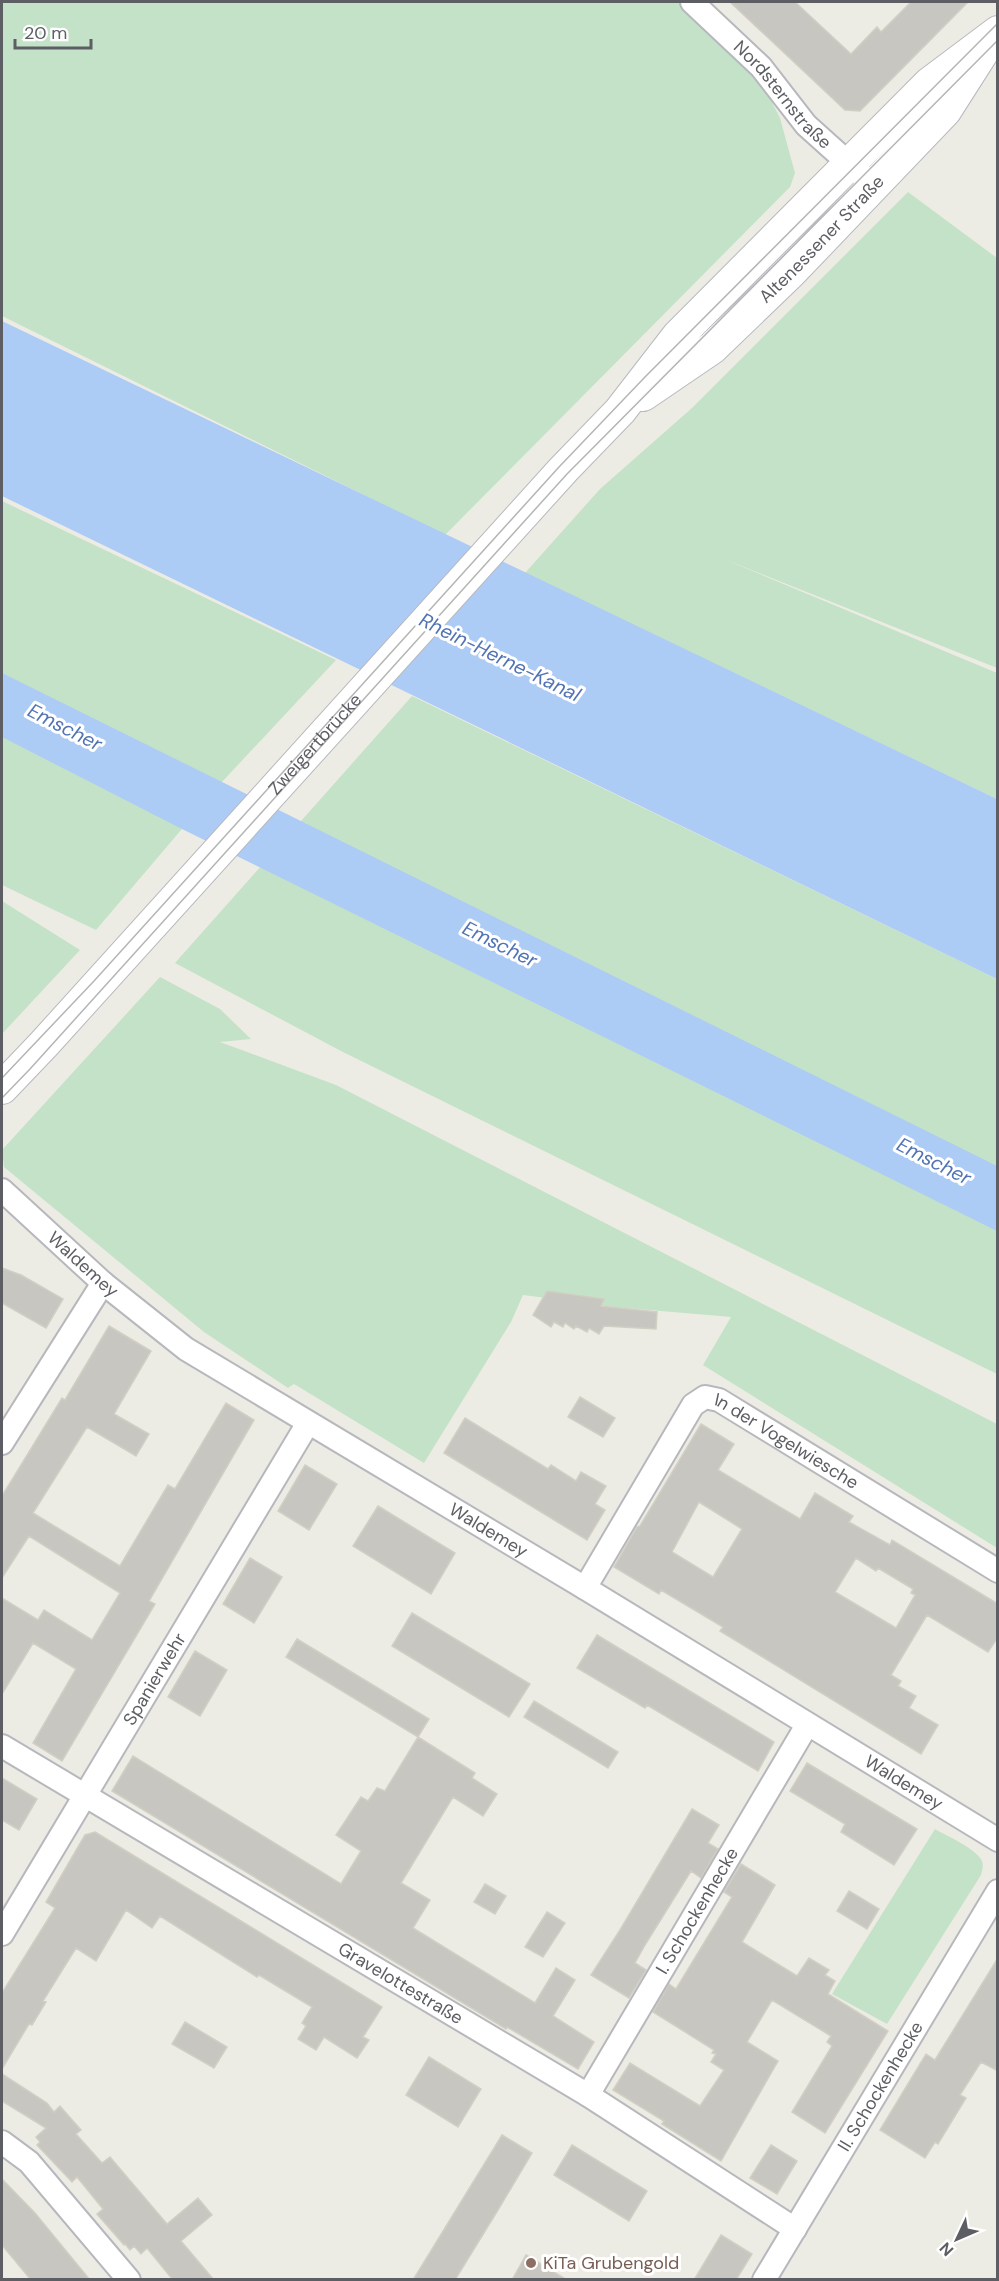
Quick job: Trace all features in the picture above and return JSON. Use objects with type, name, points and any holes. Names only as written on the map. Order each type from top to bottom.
[{"type":"main road","name":"Altenessener Straße","points":[[532,504],[620,411],[678,336],[930,83],[995,34]]},
{"type":"main road","name":"Altenessener Straße","points":[[620,411],[712,348],[791,272],[875,187],[945,111],[995,34]]},
{"type":"main road","name":"Zweigertbrücke","points":[[2,1088],[99,984],[532,504]]},
{"type":"street","name":"Nordsternstraße","points":[[692,2],[761,67],[806,125],[875,187]]},
{"type":"street","name":"Waldemey","points":[[2,1190],[103,1283],[186,1349],[585,1588],[998,1840]]},
{"type":"street","points":[[2,1443],[103,1283]]},
{"type":"street","name":"In der Vogelwiesche","points":[[585,1588],[693,1406],[705,1397],[719,1400],[998,1571]]},
{"type":"street","name":"Spanierwehr","points":[[2,1934],[308,1423]]},
{"type":"street","name":"I. Schockenhecke","points":[[588,2095],[807,1725]]},
{"type":"street","name":"Gravelottestraße","points":[[2,1746],[588,2095],[795,2229]]},
{"type":"street","name":"II. Schockenhecke","points":[[764,2280],[998,1891]]},
{"type":"street","points":[[2,2142],[28,2162],[129,2280]]},
{"type":"green space","points":[[2,2],[684,2],[755,69],[780,118],[795,173],[790,187],[445,535],[2,316]]},
{"type":"green space","points":[[908,192],[997,258],[997,668],[719,557],[997,673],[997,799],[525,573],[600,489],[692,408]]},
{"type":"green space","points":[[2,501],[336,660],[221,783],[96,930],[2,885]]},
{"type":"green space","points":[[412,696],[997,979],[997,1374],[341,1051],[175,963]]},
{"type":"green space","points":[[2,901],[80,950],[2,1034]]},
{"type":"green space","points":[[160,977],[220,1009],[251,1039],[220,1042],[336,1085],[997,1424],[997,1548],[703,1365],[731,1317],[614,1307],[523,1295],[511,1322],[424,1463],[294,1384],[288,1388],[204,1332],[4,1167],[2,1150]]},
{"type":"green space","points":[[935,1829],[979,1856],[983,1865],[981,1875],[887,2024],[832,1994]]},
{"type":"water","name":"Rhein-Herne-Kanal","points":[[2,321],[997,799],[997,979],[2,496]]},
{"type":"water","name":"Emscher","points":[[2,673],[997,1166],[997,1231],[182,829],[2,737]]},
{"type":"building","points":[[730,2],[795,2],[851,54],[877,27],[881,32],[911,2],[968,2],[860,111],[845,110]]},
{"type":"building","points":[[2,1268],[21,1275],[63,1299],[46,1328],[2,1303]]},
{"type":"building","points":[[547,1291],[604,1299],[601,1306],[657,1312],[656,1329],[604,1326],[599,1334],[589,1328],[587,1332],[576,1326],[574,1329],[565,1323],[563,1327],[554,1322],[551,1327],[533,1315]]},
{"type":"building","points":[[109,1326],[151,1351],[114,1414],[149,1434],[136,1456],[87,1427],[33,1513],[120,1566],[168,1485],[175,1489],[226,1403],[254,1420],[149,1601],[155,1604],[62,1761],[33,1743],[76,1669],[33,1643],[2,1694],[2,1598],[38,1620],[44,1610],[92,1640],[120,1593],[29,1536],[2,1578],[2,1496],[62,1398],[65,1400]]},
{"type":"building","points":[[580,1397],[615,1418],[603,1437],[568,1417]]},
{"type":"building","points":[[465,1418],[548,1469],[551,1465],[576,1481],[581,1472],[606,1486],[595,1504],[605,1510],[587,1540],[444,1453]]},
{"type":"building","points":[[701,1424],[734,1444],[718,1470],[800,1519],[815,1493],[853,1516],[849,1522],[890,1545],[892,1540],[998,1604],[998,1637],[988,1652],[927,1615],[891,1675],[901,1681],[898,1686],[916,1696],[909,1708],[938,1725],[921,1754],[720,1631],[723,1627],[661,1590],[659,1594],[614,1567],[637,1527],[640,1526]],"holes":[[[699,1502],[742,1529],[713,1577],[672,1552]],[[856,1558],[876,1571],[878,1568],[913,1589],[911,1593],[915,1595],[896,1628],[835,1592]]]},
{"type":"building","points":[[305,1465],[337,1484],[309,1530],[278,1511]]},
{"type":"building","points":[[378,1506],[455,1553],[431,1594],[353,1546]]},
{"type":"building","points":[[250,1558],[282,1577],[254,1623],[223,1604]]},
{"type":"building","points":[[412,1613],[530,1684],[509,1717],[392,1646]]},
{"type":"building","points":[[597,1635],[774,1742],[758,1771],[647,1705],[645,1708],[577,1668]]},
{"type":"building","points":[[297,1639],[429,1719],[418,1737],[286,1657]]},
{"type":"building","points":[[195,1651],[227,1670],[200,1716],[168,1697]]},
{"type":"building","points":[[534,1701],[618,1752],[608,1768],[524,1717]]},
{"type":"building","points":[[418,1737],[475,1773],[472,1778],[497,1794],[483,1816],[453,1797],[401,1883],[430,1900],[413,1928],[535,2003],[556,1968],[575,1980],[553,2016],[594,2042],[578,2069],[507,2027],[506,2029],[112,1791],[133,1756],[341,1884],[361,1851],[336,1835],[361,1797],[368,1801],[377,1788],[385,1791]]},
{"type":"building","points":[[807,1763],[917,1829],[894,1865],[841,1832],[845,1824],[790,1791]]},
{"type":"building","points":[[2,1778],[37,1799],[19,1830],[2,1820]]},
{"type":"building","points":[[692,1809],[719,1825],[708,1843],[718,1849],[701,1878],[691,1871],[645,1945],[635,1963],[646,1970],[629,1998],[591,1975]]},
{"type":"building","points":[[95,1832],[382,2007],[363,2037],[369,2040],[357,2058],[324,2037],[316,2050],[298,2039],[306,2026],[302,2023],[312,2007],[259,1975],[257,1977],[160,1916],[152,1928],[126,1910],[96,1961],[76,1948],[43,2001],[46,2002],[32,2025],[29,2024],[2,2069],[2,1993],[55,1908],[46,1902],[85,1835]]},
{"type":"building","points":[[741,1864],[775,1885],[742,1942],[797,1976],[809,1958],[829,1970],[825,1975],[835,1981],[828,1994],[888,2031],[825,2133],[792,2112],[832,2046],[827,2042],[831,2036],[772,2000],[747,2042],[778,2061],[721,2161],[662,2124],[664,2121],[613,2090],[630,2063],[700,2106],[724,2070],[711,2062],[716,2054],[712,2053],[714,2050],[653,2012],[669,1984],[676,1989],[732,1897],[724,1892]]},
{"type":"building","points":[[485,1884],[506,1896],[495,1914],[474,1902]]},
{"type":"building","points":[[849,1891],[879,1909],[867,1929],[837,1911]]},
{"type":"building","points":[[547,1912],[565,1923],[543,1957],[525,1947]]},
{"type":"building","points":[[998,1958],[998,2071],[981,2062],[960,2095],[966,2098],[938,2144],[935,2142],[925,2158],[880,2130],[926,2054],[935,2060]]},
{"type":"building","points":[[185,2022],[227,2047],[214,2068],[172,2044]]},
{"type":"building","points":[[429,2057],[481,2089],[458,2127],[406,2095]]},
{"type":"building","points":[[2,2074],[47,2103],[54,2112],[60,2106],[81,2130],[76,2134],[102,2163],[110,2157],[167,2224],[198,2198],[212,2215],[181,2241],[214,2280],[173,2280],[147,2248],[141,2254],[134,2246],[130,2250],[124,2245],[97,2214],[103,2209],[77,2177],[72,2182],[37,2145],[40,2142],[36,2137],[46,2128],[2,2101]]},
{"type":"building","points":[[502,2135],[532,2153],[498,2210],[455,2280],[413,2280]]},
{"type":"building","points":[[572,2145],[647,2191],[629,2221],[554,2175]]},
{"type":"building","points":[[771,2145],[797,2161],[777,2194],[750,2178]]},
{"type":"building","points":[[2,2179],[35,2213],[90,2280],[31,2280],[2,2245]]},
{"type":"building","points":[[721,2235],[752,2254],[736,2280],[694,2280]]},
{"type":"building","name":"KiTa Grubengold","points":[[526,2255],[567,2280],[512,2280]]},
{"type":"tram line","points":[[2,1078],[94,981],[559,467],[645,377],[998,23]]},
{"type":"tram line","points":[[2,1098],[567,474],[998,40]]},
{"type":"place","name":"KiTa Grubengold","points":[[531,2263]]}]
